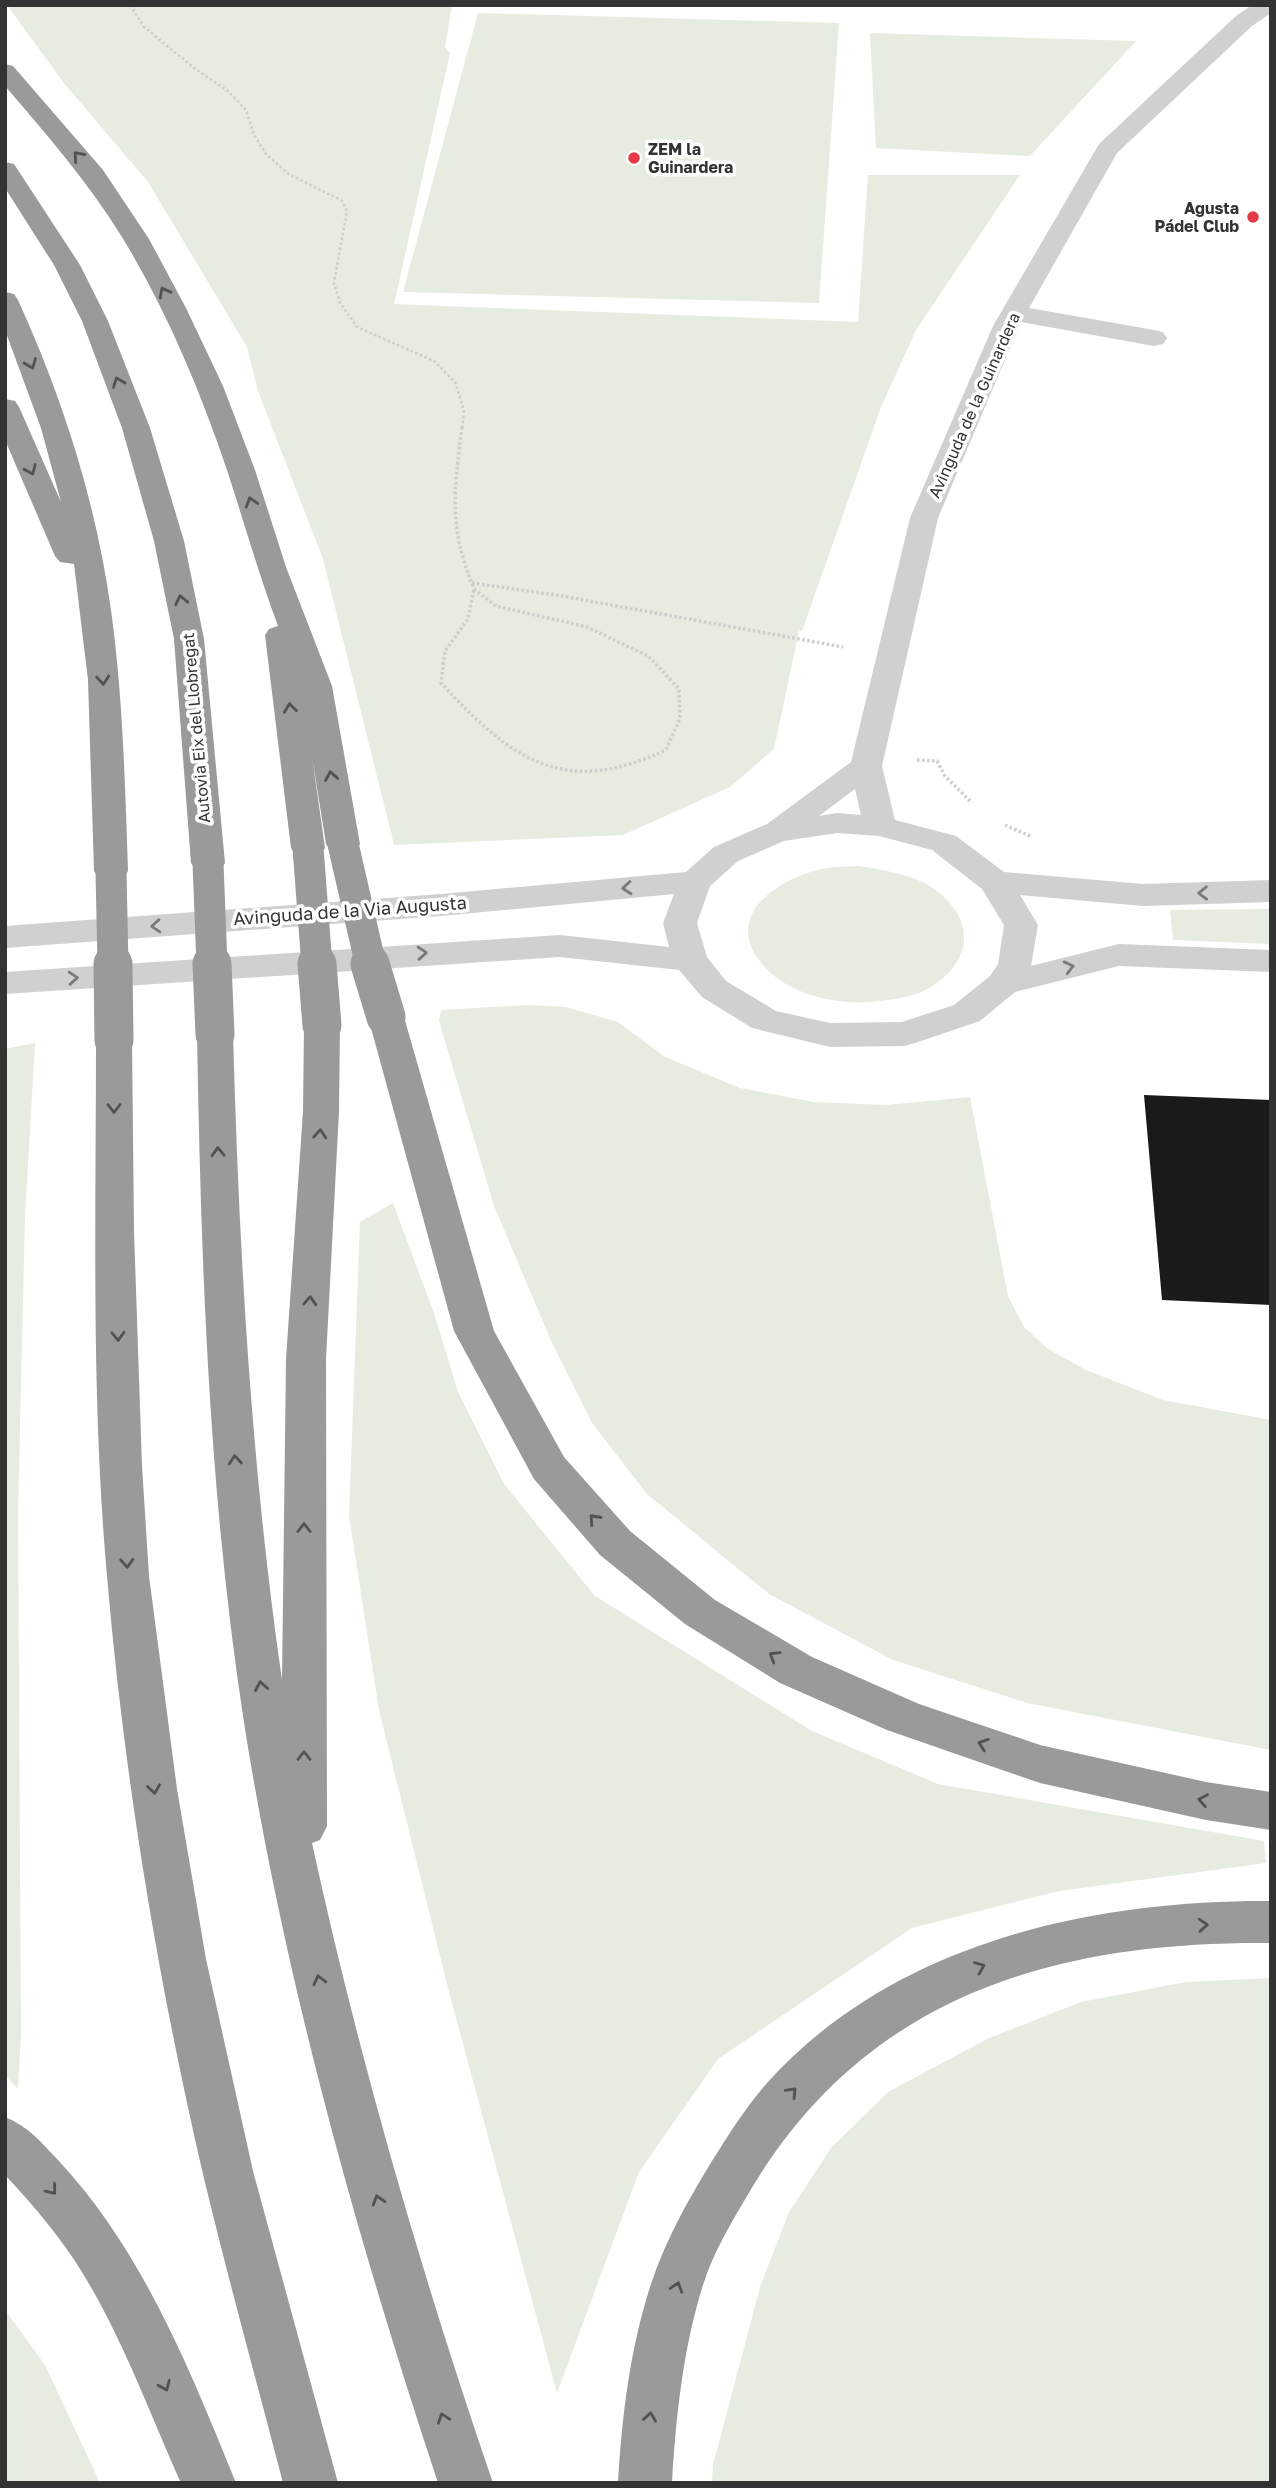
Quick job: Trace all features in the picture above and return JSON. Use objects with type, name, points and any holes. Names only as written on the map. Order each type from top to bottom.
[{"type":"highway","points":[[5,71],[94,175],[136,239],[173,308],[209,386],[241,470],[271,567],[316,686],[362,937],[474,1331],[549,1468],[615,1543],[711,1618],[796,1670],[903,1717],[1040,1764],[1206,1801],[1271,1811]]},
{"type":"highway","name":"Autovia Eix del Llobregat","points":[[5,169],[67,265],[95,321],[136,428],[169,541],[189,639],[208,863],[226,1354],[260,1680],[304,1922]]},
{"type":"highway","points":[[5,300],[44,397],[66,470],[85,547],[104,695],[111,871],[115,1231],[122,1480],[128,1576],[153,1789],[182,1959],[228,2171],[311,2483]]},
{"type":"highway","points":[[5,407],[95,612]]},
{"type":"highway","points":[[271,567],[308,848],[322,1025],[321,1111],[304,1439],[304,1922],[363,2151],[440,2409],[466,2483]]},
{"type":"highway","points":[[645,2483],[648,2432],[659,2353],[678,2282],[709,2213],[748,2149],[792,2091],[847,2043],[906,2001],[984,1965],[1060,1944],[1147,1929],[1271,1922]]},
{"type":"highway","points":[[5,2140],[50,2186],[104,2259],[140,2327],[209,2483]]},
{"type":"street","name":"Avinguda de la Guinardera","points":[[880,826],[866,766],[924,518],[1014,313],[1107,149],[1244,21],[1267,5]]},
{"type":"street","points":[[1014,313],[1154,338]]},
{"type":"street","points":[[776,832],[836,823],[880,826],[944,843],[995,882],[1021,925],[1015,964],[1003,984],[967,1013],[905,1034],[830,1035],[765,1020],[714,989],[690,960],[680,923],[695,882],[726,854],[776,832],[866,766]]},
{"type":"street","name":"Avinguda de la Via Augusta","points":[[5,937],[441,905],[695,882]]},
{"type":"street","points":[[995,882],[1143,895],[1271,891]]},
{"type":"street","points":[[5,983],[560,946],[690,960]]},
{"type":"street","points":[[1003,984],[1119,955],[1271,961]]},
{"type":"path","points":[[130,5],[144,27],[194,68],[228,91],[246,110],[254,135],[267,155],[289,175],[341,200],[347,211],[334,283],[340,303],[357,327],[434,361],[455,382],[464,411],[453,506],[460,555],[474,589],[496,606],[587,627],[648,656],[679,689],[680,718],[666,750],[638,762],[597,772],[563,771],[516,751],[468,714],[441,683],[445,651],[468,619],[474,589]]},
{"type":"path","points":[[471,583],[556,595],[892,656]]},
{"type":"shaded area","points":[[7,5],[452,5],[445,47],[450,53],[394,304],[858,322],[868,175],[1020,175],[916,330],[881,407],[802,631],[799,631],[774,749],[730,787],[623,835],[394,845],[323,559],[258,391],[247,347],[148,182],[63,82]]},
{"type":"shaded area","name":"ZEM la Guinardera","points":[[478,13],[839,23],[819,303],[403,292]]},
{"type":"shaded area","points":[[870,33],[1136,41],[1030,156],[876,148]]},
{"type":"shaded area","points":[[859,866],[918,880],[953,906],[964,933],[963,946],[958,960],[948,973],[928,989],[879,1001],[845,1002],[827,999],[810,995],[778,979],[765,968],[755,954],[749,938],[749,923],[755,909],[765,897],[778,887],[808,873],[831,867]]},
{"type":"shaded area","points":[[1271,909],[1271,944],[1173,940],[1170,910]]},
{"type":"shaded area","points":[[529,1005],[566,1007],[618,1022],[665,1057],[740,1088],[814,1102],[886,1105],[970,1097],[1008,1296],[1024,1327],[1048,1349],[1086,1370],[1163,1400],[1271,1420],[1271,1750],[1027,1703],[893,1660],[769,1594],[647,1494],[592,1423],[552,1343],[494,1206],[439,1021],[441,1010]]},
{"type":"shaded area","points":[[35,1043],[25,1217],[18,1512],[21,2034],[18,2089],[5,2075],[5,1049]]},
{"type":"shaded area","points":[[393,1203],[434,1313],[458,1392],[504,1484],[595,1596],[812,1731],[938,1784],[1264,1841],[1266,1863],[1059,1891],[912,1928],[718,2059],[639,2172],[557,2393],[448,1988],[379,1710],[349,1516],[360,1222]]},
{"type":"shaded area","points":[[1271,1978],[1271,2483],[712,2483],[713,2465],[760,2287],[789,2212],[831,2148],[888,2092],[987,2039],[1081,2002],[1186,1982]]},
{"type":"shaded area","points":[[5,2310],[45,2365],[100,2483],[5,2483]]},
{"type":"building","points":[[1144,1095],[1271,1100],[1271,1305],[1162,1300]]},
{"type":"place","name":"ZEM la Guinardera","points":[[634,158]]},
{"type":"place","name":"Agusta Pádel Club","points":[[1253,217]]}]
